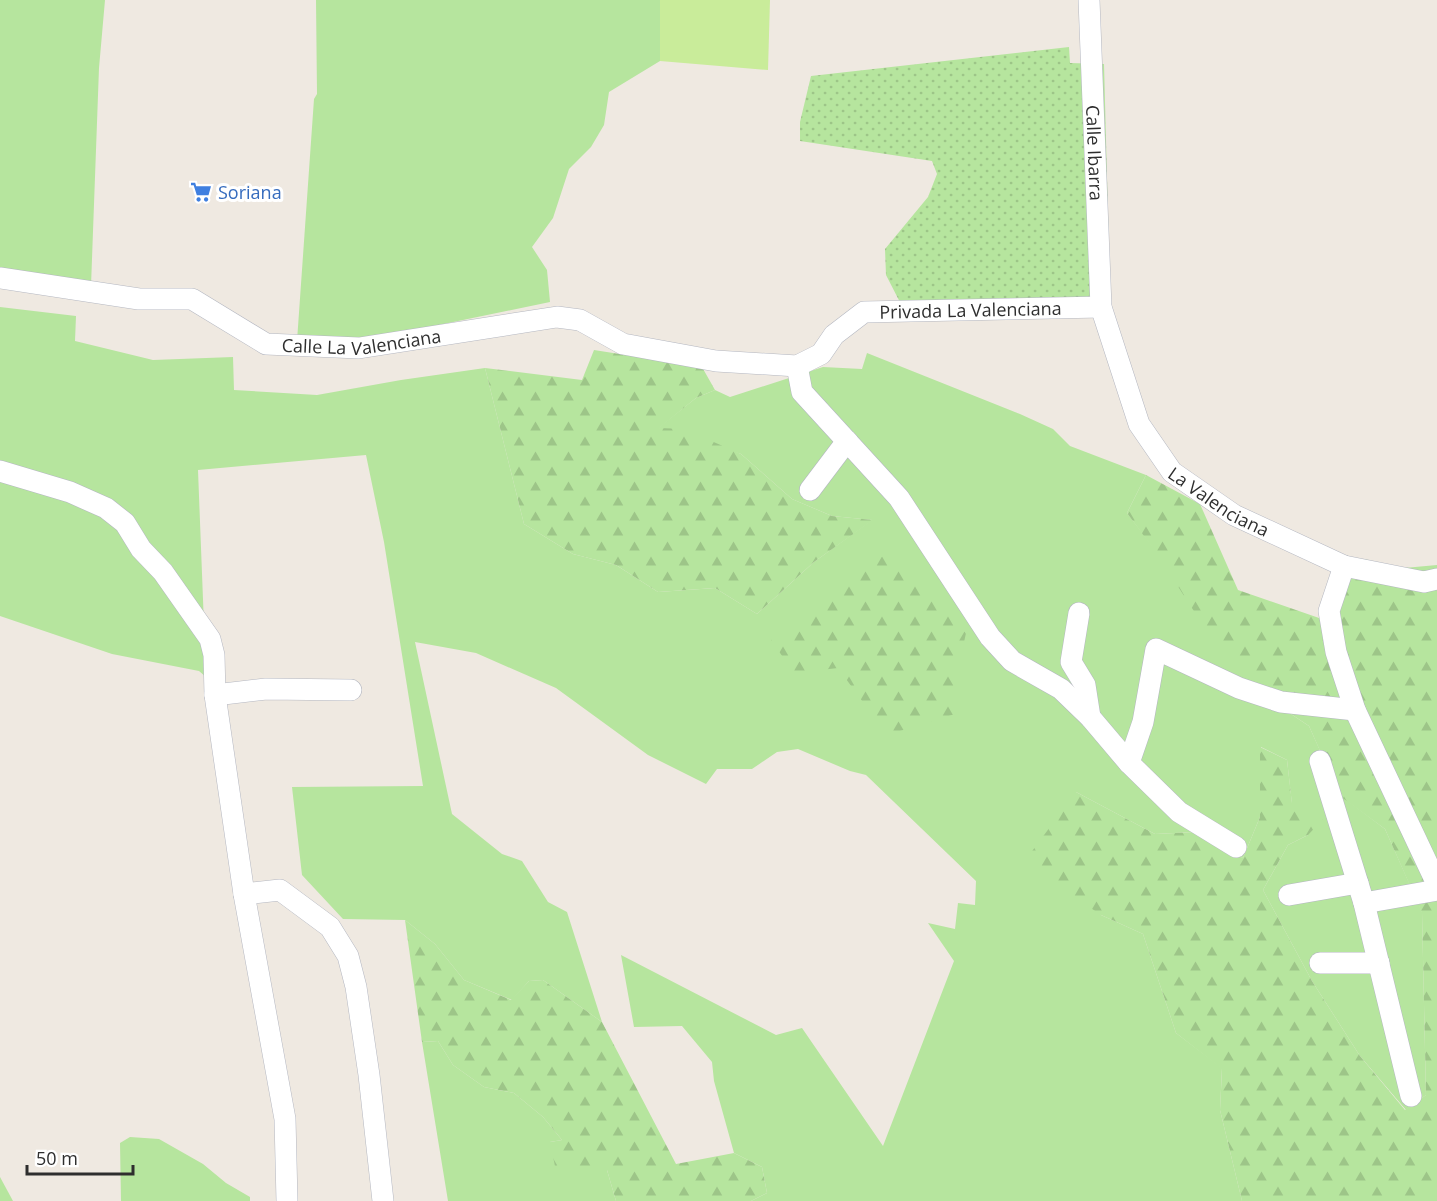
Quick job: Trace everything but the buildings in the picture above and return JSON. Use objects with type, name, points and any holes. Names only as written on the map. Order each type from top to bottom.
[{"type":"street","name":"Calle Ibarra","points":[[1089,0],[1101,307]]},
{"type":"street","name":"Calle La Valenciana","points":[[0,278],[139,299],[192,299],[266,344],[359,348],[557,316],[580,320],[623,344],[716,361],[797,366]]},
{"type":"street","name":"Privada La Valenciana","points":[[797,366],[821,354],[834,335],[864,312],[1101,307]]},
{"type":"street","name":"La Valenciana","points":[[1101,307],[1139,424],[1172,472],[1234,515],[1344,566],[1424,582],[1437,579]]},
{"type":"street","points":[[797,366],[802,392],[899,498],[990,637],[1012,661],[1061,689],[1090,717],[1129,763],[1179,812],[1236,847]]},
{"type":"street","points":[[810,490],[847,441]]},
{"type":"street","points":[[0,471],[70,492],[106,508],[125,524],[141,549],[163,572],[210,639],[214,655],[215,694],[244,894],[285,1119],[287,1201]]},
{"type":"street","points":[[1344,566],[1332,594],[1329,611],[1336,652],[1355,710],[1437,884]]},
{"type":"street","points":[[1078,613],[1071,662],[1085,686],[1090,717]]},
{"type":"street","points":[[1129,763],[1143,722],[1156,649],[1239,688],[1281,702],[1355,710]]},
{"type":"street","points":[[215,694],[267,689],[351,690]]},
{"type":"street","points":[[1320,761],[1361,893],[1411,1096]]},
{"type":"street","points":[[244,894],[280,890],[330,927],[348,956],[356,987],[369,1075],[382,1201]]},
{"type":"street","points":[[1289,895],[1437,890]]},
{"type":"street","points":[[1320,963],[1378,963]]},
{"type":"green space","points":[[0,0],[105,0],[99,68],[91,286],[0,273]]},
{"type":"green space","points":[[316,0],[660,0],[660,61],[609,92],[604,125],[591,147],[569,169],[553,218],[532,247],[547,270],[550,302],[405,332],[346,340],[297,341],[314,99],[317,94]]},
{"type":"green space","points":[[660,0],[770,0],[768,70],[660,61]]},
{"type":"green space","points":[[1069,47],[1070,63],[1104,64],[1110,290],[1101,307],[905,312],[886,275],[885,249],[928,197],[937,174],[932,161],[800,141],[800,122],[811,76]]},
{"type":"green space","points":[[0,307],[76,316],[75,341],[153,360],[233,357],[234,390],[317,395],[485,368],[524,524],[573,554],[616,565],[658,592],[715,588],[757,614],[814,562],[872,520],[832,516],[792,499],[741,454],[658,428],[696,398],[715,390],[730,397],[823,367],[862,369],[867,353],[1020,414],[1053,429],[1070,446],[1146,475],[1127,513],[1270,700],[1309,726],[1340,795],[1385,829],[1422,912],[1426,1095],[1406,1110],[1360,1056],[1312,981],[1263,890],[1288,845],[1308,835],[1292,804],[1287,760],[1261,747],[1260,817],[1243,858],[1195,832],[1155,834],[1076,792],[1101,915],[1143,934],[1176,1033],[1222,1068],[1220,1110],[1242,1201],[751,1201],[767,1193],[762,1167],[734,1153],[714,1081],[712,1062],[682,1026],[634,1027],[621,955],[776,1035],[802,1028],[883,1146],[954,961],[928,923],[955,929],[958,903],[975,905],[976,881],[866,775],[850,771],[798,749],[777,752],[752,769],[717,769],[706,784],[648,755],[556,688],[476,653],[415,642],[452,814],[502,854],[522,861],[548,902],[567,912],[602,1022],[543,980],[529,981],[512,1000],[464,980],[435,944],[405,920],[343,919],[302,875],[292,787],[423,786],[384,542],[366,455],[198,470],[206,677],[199,671],[112,654],[0,616]]},
{"type":"green space","points":[[594,350],[702,367],[715,390],[696,398],[659,428],[684,429],[741,454],[792,499],[832,516],[873,520],[814,562],[757,614],[715,588],[658,592],[616,565],[573,554],[524,524],[485,368],[582,380]]},
{"type":"green space","points":[[1146,475],[1200,504],[1238,590],[1322,619],[1365,559],[1393,569],[1437,565],[1437,1201],[1242,1201],[1220,1110],[1222,1069],[1176,1033],[1143,934],[1101,915],[1024,862],[1076,792],[1155,834],[1195,832],[1243,858],[1260,817],[1260,747],[1287,760],[1292,803],[1323,819],[1308,835],[1288,845],[1263,890],[1312,981],[1360,1056],[1405,1110],[1426,1095],[1422,913],[1385,829],[1340,796],[1309,726],[1270,700],[1212,639],[1155,551],[1127,513]]},
{"type":"green space","points":[[896,553],[966,633],[959,665],[955,714],[887,735],[838,668],[794,673],[771,640],[819,612],[867,561]]},
{"type":"green space","points":[[405,920],[435,944],[464,980],[511,1000],[529,981],[543,980],[602,1022],[676,1164],[734,1153],[762,1167],[767,1193],[751,1201],[616,1201],[607,1170],[556,1171],[550,1142],[562,1140],[543,1117],[514,1093],[484,1087],[453,1065],[438,1041],[422,1042]]},
{"type":"green space","points":[[438,1041],[453,1065],[484,1087],[514,1093],[543,1117],[562,1140],[550,1142],[607,1170],[616,1201],[448,1201],[422,1042]]},
{"type":"green space","points":[[130,1137],[159,1139],[203,1164],[226,1183],[250,1197],[250,1201],[121,1201],[120,1143]]},
{"type":"green space","points":[[0,1177],[13,1201],[0,1201]]},
{"type":"place","name":"Soriana","points":[[201,192]]}]
